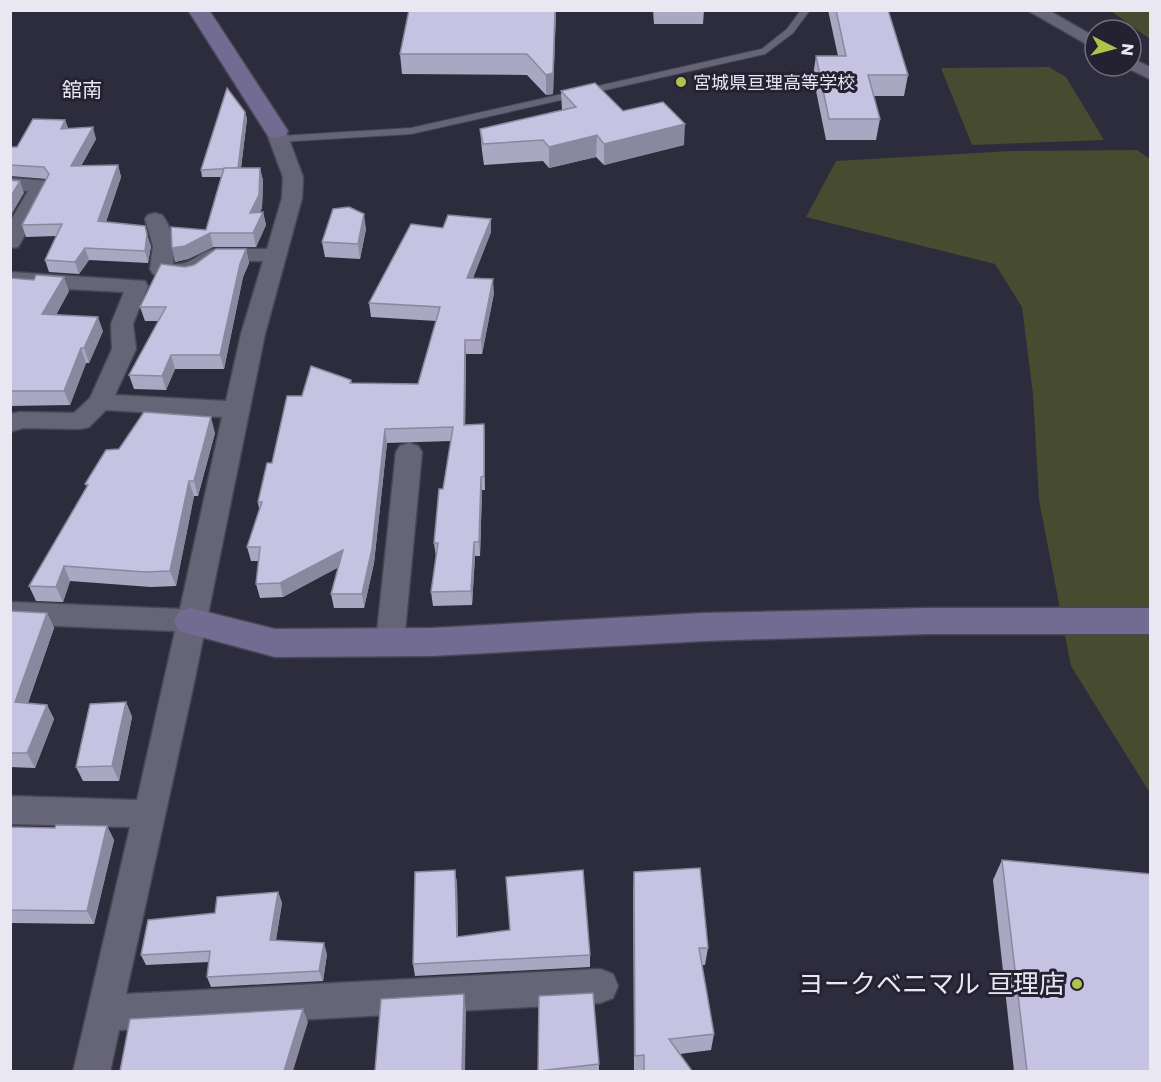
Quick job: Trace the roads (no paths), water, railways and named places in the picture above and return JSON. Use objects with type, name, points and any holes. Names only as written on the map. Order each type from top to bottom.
[{"type":"street","points":[[92,1071],[150,814],[253,334],[292,198],[292,177],[277,135],[198,10]]},
{"type":"street","points":[[1035,10],[1083,37]]},
{"type":"street","points":[[10,183],[41,185],[10,242]]},
{"type":"street","points":[[156,219],[164,246],[161,269],[188,272],[214,255],[275,255]]},
{"type":"street","points":[[10,279],[137,286],[122,324],[124,349],[100,402],[80,421],[21,420],[10,424]]},
{"type":"street","points":[[100,402],[236,410]]},
{"type":"street","points":[[390,642],[409,452]]},
{"type":"street","points":[[10,613],[190,621],[275,643],[390,642],[739,626],[927,621],[1150,621]]},
{"type":"street","points":[[10,810],[150,814]]},
{"type":"street","points":[[105,1013],[600,986]]},
{"type":"lane","points":[[277,135],[411,131],[765,51],[790,31],[806,10]]},
{"type":"place","name":"宮城県亘理高等学校","points":[[681,82]]},
{"type":"place","name":"ヨークベニマル 亘理店","points":[[1077,984]]},
{"type":"district","name":"舘南","points":[[82,90]]}]
